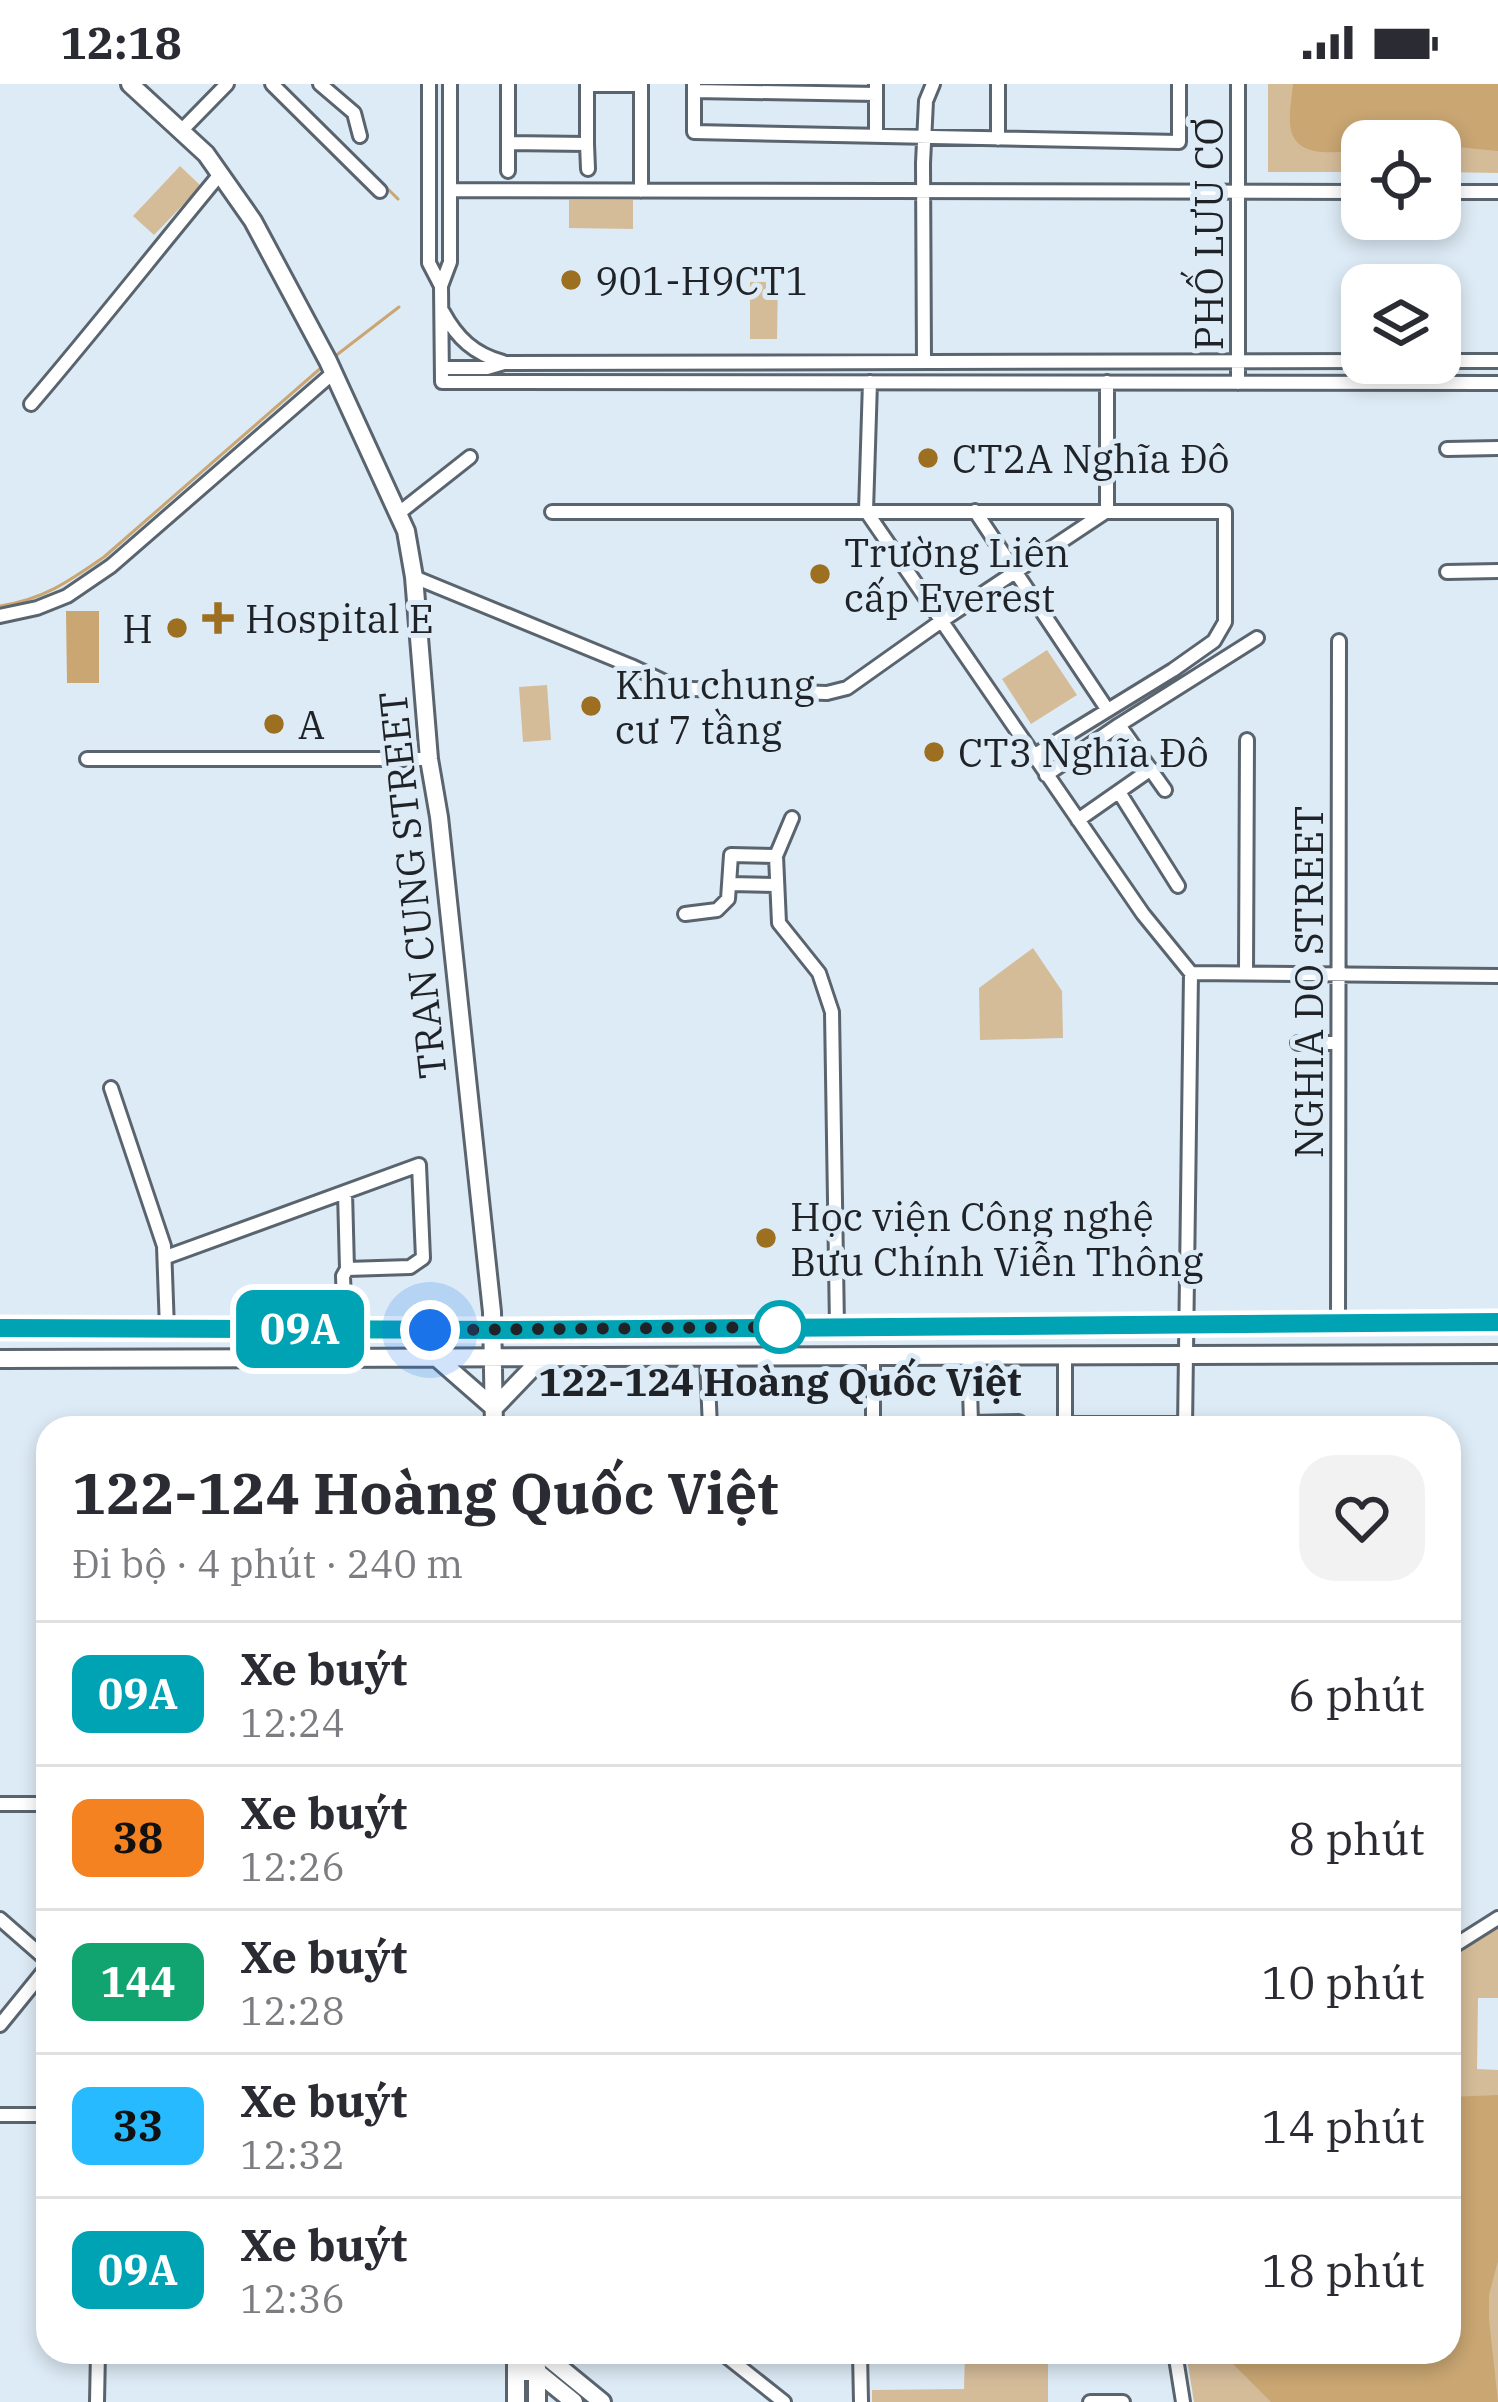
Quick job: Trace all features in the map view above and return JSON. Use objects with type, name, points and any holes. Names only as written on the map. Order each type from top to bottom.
[{"type":"main road","name":"TRAN CUNG STREET","points":[[130,84],[221,173],[254,220],[331,368],[406,531],[493,1330],[494,1416]]},
{"type":"main road","points":[[0,1328],[493,1330],[1498,1322]]},
{"type":"main road","points":[[0,1359],[1498,1354]]},
{"type":"main road","points":[[438,1359],[494,1408],[542,1358]]},
{"type":"main road","points":[[516,2364],[516,2402]]},
{"type":"main road","points":[[537,2402],[538,2364]]},
{"type":"main road","points":[[554,2364],[602,2402]]},
{"type":"main road","points":[[516,2372],[537,2372],[574,2402]]},
{"type":"street","points":[[181,131],[227,84]]},
{"type":"street","points":[[272,84],[380,191]]},
{"type":"street","points":[[320,84],[354,113],[360,136]]},
{"type":"street","points":[[429,84],[429,263],[441,286]]},
{"type":"street","points":[[442,375],[441,286],[450,262],[450,84]]},
{"type":"street","points":[[508,84],[508,171]]},
{"type":"street","points":[[588,169],[587,84],[641,85],[641,191]]},
{"type":"street","points":[[923,362],[924,135],[926,101],[933,84]]},
{"type":"street","points":[[998,84],[998,139]]},
{"type":"street","points":[[876,135],[876,89],[694,88],[694,133],[1180,142],[1179,84]]},
{"type":"street","name":"PHỐ LƯU CƠ","points":[[1238,84],[1238,383]]},
{"type":"street","points":[[508,143],[587,144]]},
{"type":"street","points":[[31,404],[221,173]]},
{"type":"street","points":[[451,190],[1341,192]]},
{"type":"street","points":[[1461,192],[1498,192]]},
{"type":"street","points":[[441,310],[471,349],[504,362],[1341,361]]},
{"type":"street","points":[[1461,361],[1498,361]]},
{"type":"street","points":[[442,375],[504,362]]},
{"type":"street","points":[[0,616],[67,596],[110,566],[331,368]]},
{"type":"street","points":[[442,375],[870,382],[1498,383]]},
{"type":"street","points":[[870,382],[866,512],[1143,914],[1191,974],[1185,1416]]},
{"type":"street","points":[[1107,511],[1108,382]]},
{"type":"street","points":[[1447,449],[1498,448]]},
{"type":"street","points":[[399,513],[470,457]]},
{"type":"street","points":[[976,511],[1107,709]]},
{"type":"street","points":[[692,689],[827,693],[847,688],[1107,511]]},
{"type":"street","points":[[552,512],[1225,512],[1225,622],[1214,641],[1033,756]]},
{"type":"street","points":[[1447,572],[1498,571]]},
{"type":"street","points":[[414,578],[631,665],[668,685]]},
{"type":"street","points":[[1046,775],[1257,638]]},
{"type":"street","name":"NGHIA DO STREET","points":[[1337,1323],[1339,641]]},
{"type":"street","points":[[1119,725],[1165,790]]},
{"type":"street","points":[[1246,974],[1247,740]]},
{"type":"street","points":[[87,759],[429,759]]},
{"type":"street","points":[[1078,820],[1150,769]]},
{"type":"street","points":[[1119,792],[1178,886]]},
{"type":"street","points":[[792,818],[776,856],[779,923],[814,965],[832,1012],[834,1034],[837,1327]]},
{"type":"street","points":[[685,914],[717,910],[728,899],[731,855],[776,856]]},
{"type":"street","points":[[730,884],[777,885]]},
{"type":"street","points":[[1191,974],[1498,976]]},
{"type":"street","points":[[1298,1043],[1338,1043]]},
{"type":"street","points":[[110,1088],[164,1246],[167,1329]]},
{"type":"street","points":[[170,1256],[419,1165],[423,1258],[410,1267],[347,1269]]},
{"type":"street","points":[[344,1329],[345,1192]]},
{"type":"street","points":[[968,1416],[969,1356]]},
{"type":"street","points":[[1065,1356],[1065,1416]]},
{"type":"street","points":[[707,1358],[709,1416]]},
{"type":"street","points":[[873,1358],[873,1416]]},
{"type":"street","points":[[0,1804],[36,1804]]},
{"type":"street","points":[[1461,1941],[1498,1918]]},
{"type":"street","points":[[3,1926],[36,1953]]},
{"type":"street","points":[[0,2025],[36,1978]]},
{"type":"street","points":[[0,2115],[36,2115]]},
{"type":"street","points":[[97,2402],[98,2364]]},
{"type":"street","points":[[737,2364],[784,2402]]},
{"type":"street","points":[[860,2364],[861,2402]]},
{"type":"street","points":[[1177,2364],[1183,2402]]},
{"type":"street","points":[[1090,2402],[1123,2402]]},
{"type":"shaded area","points":[[1268,84],[1498,84],[1498,173],[1461,172],[1461,120],[1341,120],[1341,172],[1268,172]]},
{"type":"shaded area","points":[[1293,84],[1498,84],[1498,151],[1461,147],[1461,120],[1341,120],[1341,151],[1329,152],[1299,144],[1290,123]]},
{"type":"shaded area","points":[[180,166],[201,186],[154,235],[133,216]]},
{"type":"shaded area","points":[[569,200],[633,200],[633,229],[569,228]]},
{"type":"shaded area","points":[[750,282],[778,282],[777,339],[750,339]]},
{"type":"shaded area","points":[[66,611],[99,611],[99,683],[67,683]]},
{"type":"shaded area","points":[[1047,650],[1077,695],[1031,724],[1002,679]]},
{"type":"shaded area","points":[[547,685],[551,740],[523,742],[519,687]]},
{"type":"shaded area","points":[[1033,948],[1062,991],[1063,1038],[980,1040],[979,988]]},
{"type":"shaded area","points":[[1498,1927],[1498,1998],[1478,1998],[1477,2069],[1498,2070],[1498,2402],[1194,2402],[1188,2364],[1461,2364],[1461,1951]]},
{"type":"shaded area","points":[[1498,2095],[1498,2261],[1489,2295],[1489,2319],[1498,2402],[1271,2402],[1233,2364],[1461,2364],[1461,2097]]},
{"type":"shaded area","points":[[965,2364],[1048,2364],[1048,2402],[872,2402],[872,2390],[964,2389]]},
{"type":"waterway","points":[[282,84],[398,199]]},
{"type":"waterway","points":[[334,357],[399,307]]},
{"type":"waterway","points":[[0,606],[55,588],[104,557],[322,367]]},
{"type":"bus line","name":"09A","points":[[0,1328],[509,1330],[1498,1322]]},
{"type":"place","name":"901-H9CT1","points":[[571,280]]},
{"type":"place","name":"CT2A Nghĩa Đô","points":[[928,458]]},
{"type":"place","name":"Trường Liên cấp Everest","points":[[820,574]]},
{"type":"place","name":"Hospital E","points":[[218,618]]},
{"type":"place","name":"H","points":[[177,628]]},
{"type":"place","name":"Khu chung cư 7 tầng","points":[[591,706]]},
{"type":"place","name":"A","points":[[274,724]]},
{"type":"place","name":"CT3 Nghĩa Đô","points":[[934,752]]},
{"type":"place","name":"Học viện Công nghệ Bưu Chính Viễn Thông","points":[[766,1238]]},
{"type":"place","name":"122-124 Hoàng Quốc Việt","points":[[780,1327]]},
{"type":"route","points":[[430,1330],[791,1327],[780,1327]]}]
